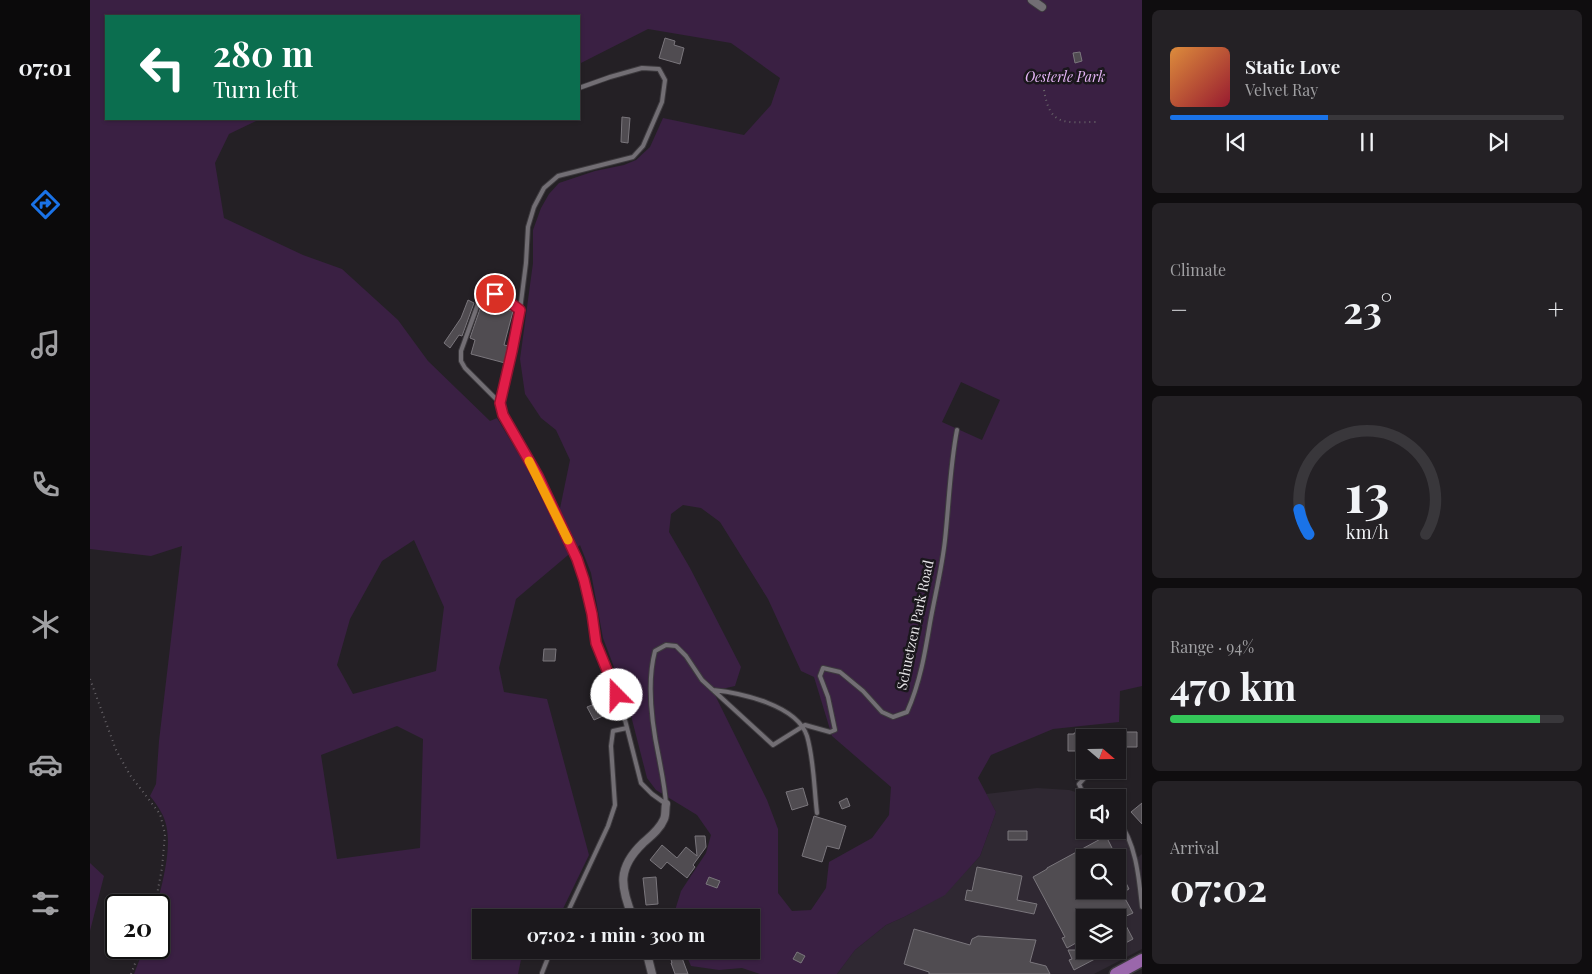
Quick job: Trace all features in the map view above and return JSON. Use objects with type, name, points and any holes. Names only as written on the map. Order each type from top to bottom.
[{"type":"main road","points":[[1116,974],[1142,960]]},
{"type":"street","points":[[1032,0],[1042,7]]},
{"type":"street","points":[[630,909],[622,879],[624,868],[634,852],[656,831],[664,818],[666,804]]},
{"type":"street","points":[[648,959],[652,974]]},
{"type":"lane","points":[[580,88],[642,68],[659,69],[665,80],[662,102],[643,146],[633,157],[558,176],[544,188],[534,207],[528,226],[526,263],[520,310],[500,403],[503,415],[538,476],[577,559],[590,605],[596,643],[623,712],[641,783],[666,804]]},
{"type":"lane","points":[[500,403],[465,368],[461,361],[461,351],[479,301],[486,295],[495,294],[520,310]]},
{"type":"lane","name":"Schuetzen Park Road","points":[[713,690],[736,692],[773,704],[802,726],[812,726],[830,732],[835,730],[828,698],[820,676],[823,668],[840,672],[863,691],[882,712],[893,718],[907,712],[914,696],[922,667],[939,576],[945,541],[952,456],[957,430]]},
{"type":"lane","points":[[666,804],[651,695],[651,667],[655,651],[666,645],[676,646],[686,656],[702,680],[774,745],[802,726],[806,735],[817,813]]},
{"type":"lane","points":[[569,909],[608,826],[615,805],[611,746],[613,731],[627,728]]},
{"type":"lane","points":[[1126,835],[1137,868],[1142,906]]},
{"type":"lane","points":[[542,973],[547,959]]},
{"type":"path","points":[[1044,90],[1046,104],[1050,113],[1057,118],[1064,122],[1096,122]]},
{"type":"path","points":[[90,679],[116,750],[130,775],[160,814],[165,834],[157,894]]},
{"type":"path","points":[[131,974],[137,959]]},
{"type":"shaded area","points":[[1037,788],[1069,790],[1076,792],[1076,839],[1126,839],[1126,835],[1137,858],[1142,854],[1142,949],[1126,957],[1126,909],[1076,909],[1076,959],[1123,959],[1094,974],[837,974],[855,950],[886,925],[945,894],[980,856],[996,812],[986,794]]},
{"type":"green space","name":"Oesterle Park","points":[[90,0],[1142,0],[1142,686],[1120,691],[1119,722],[1053,729],[991,755],[978,778],[996,812],[980,856],[945,895],[886,925],[855,950],[837,974],[760,974],[742,968],[719,970],[691,966],[688,959],[760,959],[760,909],[675,909],[681,891],[706,853],[711,835],[697,815],[656,790],[647,778],[628,704],[603,638],[591,573],[580,545],[516,599],[499,668],[504,692],[547,699],[589,855],[563,909],[472,909],[472,959],[521,959],[518,974],[134,974],[140,959],[170,959],[170,894],[160,894],[167,858],[168,833],[161,812],[150,796],[156,784],[159,741],[182,546],[151,556],[90,549]],"holes":[[[105,15],[580,15],[580,63],[648,29],[731,43],[780,78],[771,105],[744,135],[663,118],[650,147],[636,160],[559,183],[549,194],[541,208],[533,230],[533,263],[520,359],[525,394],[541,418],[556,430],[570,460],[557,523],[532,476],[497,418],[490,421],[428,361],[398,320],[342,269],[303,255],[224,218],[215,163],[229,134],[258,120],[105,120]],[[961,382],[1000,400],[982,440],[942,422]],[[683,505],[701,508],[720,522],[768,599],[801,671],[814,677],[832,736],[891,787],[889,815],[872,838],[829,862],[826,888],[811,910],[792,911],[778,893],[778,829],[767,800],[713,691],[735,686],[741,667],[690,568],[669,532],[671,514]],[[414,540],[444,607],[436,671],[353,694],[337,665],[350,619],[382,561]],[[397,726],[423,739],[420,848],[337,859],[321,755]]]},
{"type":"green space","points":[[90,863],[104,876],[90,931]]},
{"type":"building","points":[[665,38],[675,41],[674,45],[684,48],[680,64],[659,58]]},
{"type":"building","points":[[1080,52],[1082,61],[1075,63],[1073,53]]},
{"type":"building","points":[[622,117],[630,118],[628,143],[621,142]]},
{"type":"building","points":[[468,300],[474,303],[462,336],[459,335],[450,348],[444,343],[461,318]]},
{"type":"building","points":[[486,304],[513,311],[504,345],[509,346],[505,363],[471,354],[475,340],[470,338],[481,306],[485,307]]},
{"type":"building","points":[[544,649],[556,649],[555,661],[543,661]]},
{"type":"building","points":[[597,703],[603,716],[594,720],[587,707]]},
{"type":"building","points":[[1126,732],[1137,732],[1137,747],[1126,747]]},
{"type":"building","points":[[1076,733],[1076,751],[1068,751],[1068,734]]},
{"type":"building","points":[[803,788],[808,805],[792,810],[786,792]]},
{"type":"building","points":[[847,798],[850,806],[842,809],[839,802]]},
{"type":"building","points":[[1142,803],[1142,824],[1131,812]]},
{"type":"building","points":[[814,816],[846,826],[839,849],[827,846],[822,862],[802,856]]},
{"type":"building","points":[[1008,831],[1027,831],[1027,840],[1008,840]]},
{"type":"building","points":[[695,836],[705,836],[706,847],[693,865],[695,867],[687,878],[667,862],[661,869],[650,860],[662,845],[677,858],[686,847],[697,856]]},
{"type":"building","points":[[1100,839],[1108,839],[1112,849],[1082,849]]},
{"type":"building","points":[[1076,852],[1076,899],[1125,899],[1133,913],[1126,916],[1126,909],[1076,909],[1076,943],[1067,948],[1062,938],[1065,937],[1033,877]]},
{"type":"building","points":[[977,867],[1022,876],[1017,900],[1037,904],[1034,914],[965,900],[967,890],[972,891]]},
{"type":"building","points":[[656,877],[658,904],[646,905],[643,878]]},
{"type":"building","points":[[709,877],[720,881],[717,888],[706,884]]},
{"type":"building","points":[[1126,926],[1133,939],[1126,943]]},
{"type":"building","points":[[914,929],[970,945],[972,939],[978,936],[1036,940],[1030,962],[1046,966],[1050,974],[929,974],[929,972],[904,964]]},
{"type":"building","points":[[1068,950],[1076,950],[1076,959],[1095,959],[1074,970],[1069,960],[1072,959]]},
{"type":"building","points":[[797,952],[805,956],[801,963],[793,959]]},
{"type":"building","points":[[671,959],[682,959],[688,974],[675,974]]},
{"type":"slow traffic","points":[[529,461],[568,540]]},
{"type":"route","points":[[495,294],[520,310],[500,403],[503,415],[538,476],[577,559],[592,614],[596,643],[617,695]]}]
